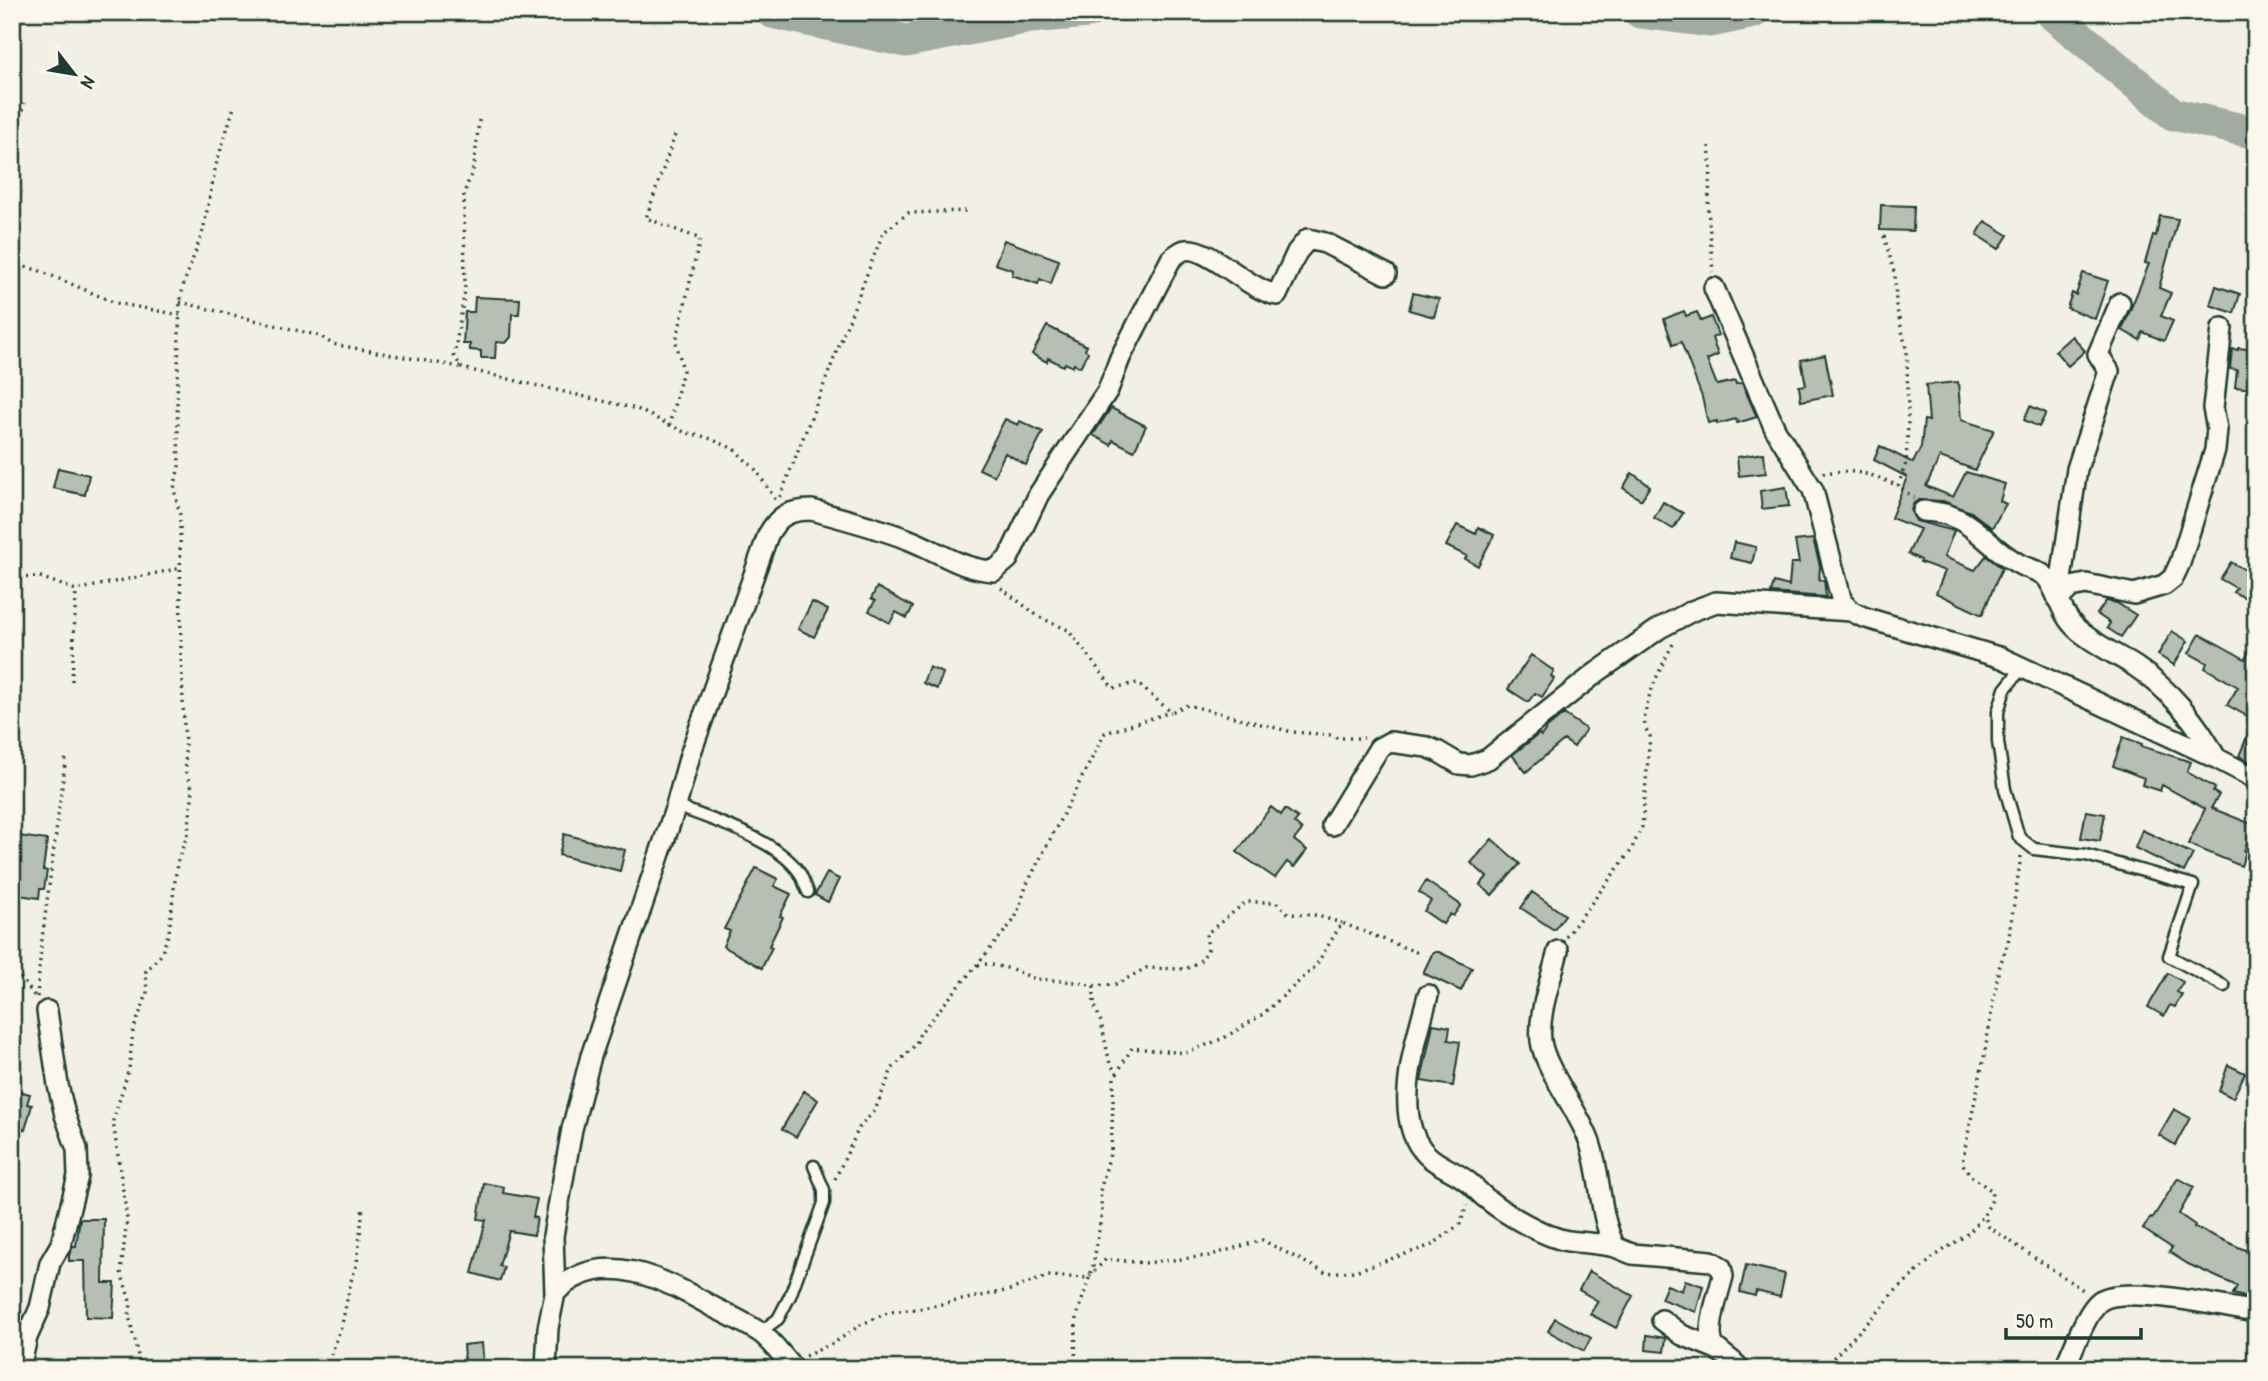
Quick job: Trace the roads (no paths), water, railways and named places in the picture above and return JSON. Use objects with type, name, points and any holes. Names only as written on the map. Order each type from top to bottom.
[{"type":"street","points":[[546,1369],[548,1328],[555,1293],[553,1236],[572,1129],[591,1056],[676,806],[690,755],[768,535],[775,522],[784,514],[797,510],[812,510],[907,539],[958,565],[995,571],[1008,559],[1040,494],[1108,390],[1120,358],[1171,259],[1183,250],[1198,250],[1263,293],[1277,295],[1297,252],[1308,239],[1325,243],[1386,274]]},
{"type":"street","points":[[1714,288],[1775,429],[1813,490],[1842,602],[1851,611],[1863,617],[1983,651],[2024,667],[2256,779]]},
{"type":"street","points":[[2058,600],[2077,469],[2109,371],[2098,354],[2120,303]]},
{"type":"street","points":[[2058,600],[2071,587],[2086,584],[2134,594],[2164,585],[2173,578],[2215,450],[2217,429],[2213,408],[2222,328]]},
{"type":"street","points":[[1923,511],[1943,512],[1960,518],[2018,563],[2045,575],[2065,615],[2076,628],[2147,674],[2162,687],[2204,734],[2216,758]]},
{"type":"street","points":[[1332,825],[1378,748],[1390,742],[1427,747],[1459,764],[1471,765],[1488,760],[1596,673],[1660,628],[1692,611],[1716,602],[1851,611]]},
{"type":"street","points":[[1558,951],[1542,1016],[1541,1043],[1590,1142],[1605,1220],[1615,1247]]},
{"type":"street","points":[[1428,995],[1412,1056],[1408,1089],[1408,1112],[1415,1138],[1424,1153],[1474,1187],[1488,1200],[1551,1236],[1566,1241],[1595,1242],[1632,1254],[1711,1261],[1721,1267],[1723,1276],[1709,1333],[1717,1349]]},
{"type":"street","points":[[20,1369],[27,1337],[40,1308],[50,1262],[61,1244],[78,1176],[77,1149],[65,1115],[42,1005]]},
{"type":"street","points":[[555,1293],[567,1282],[588,1272],[616,1268],[636,1271],[680,1288],[760,1332],[775,1345],[791,1366]]},
{"type":"street","points":[[2064,1369],[2090,1315],[2100,1301],[2118,1296],[2141,1295],[2256,1312]]},
{"type":"street","points":[[1662,1320],[1682,1335],[1717,1349],[1731,1358],[1740,1369]]},
{"type":"lane","points":[[2024,667],[2005,688],[1998,712],[1998,742],[2005,789],[2019,837],[2034,849],[2086,855],[2193,885],[2169,956],[2224,986]]},
{"type":"lane","points":[[676,806],[774,849],[799,872],[808,892]]},
{"type":"lane","points":[[760,1332],[778,1319],[790,1296],[824,1203],[824,1191],[814,1166]]},
{"type":"waterway","points":[[772,12],[906,41],[1030,17],[1088,12]]},
{"type":"waterway","points":[[1640,12],[1710,21],[1753,12]]},
{"type":"waterway","points":[[2050,12],[2173,114],[2256,133]]}]
